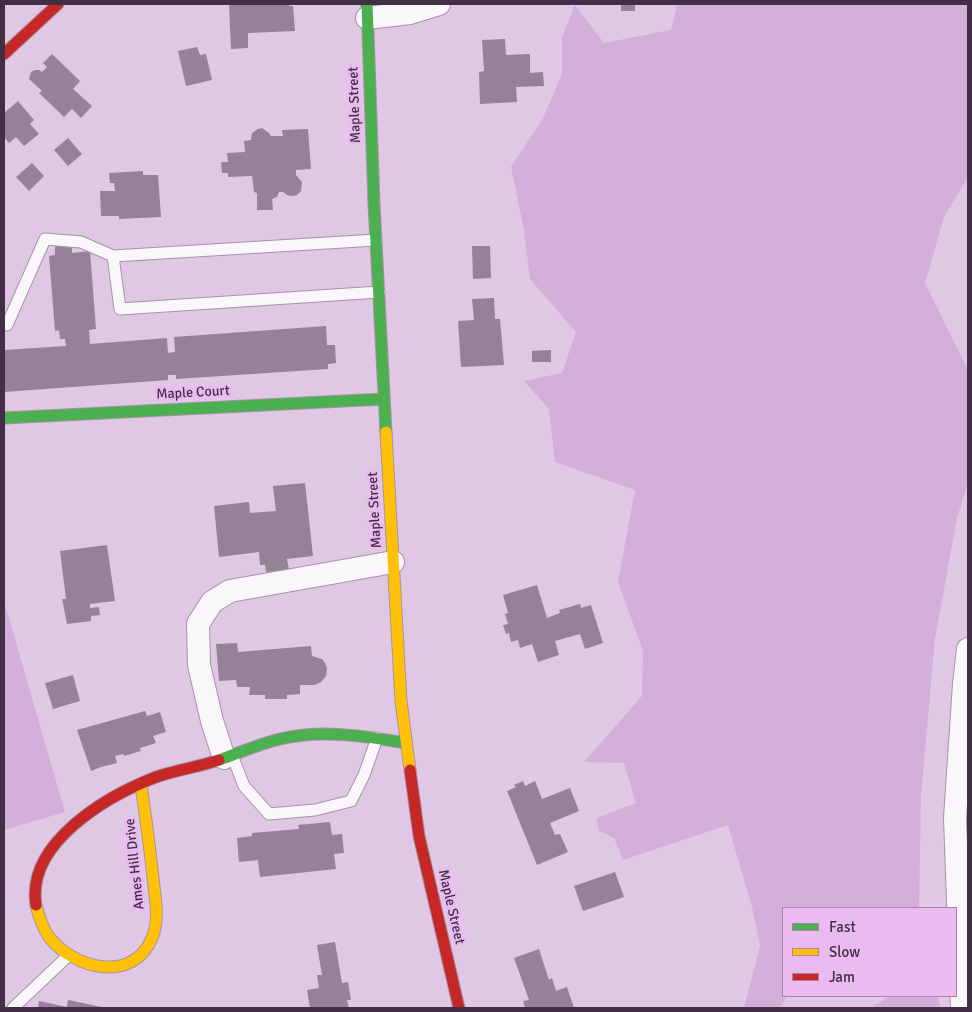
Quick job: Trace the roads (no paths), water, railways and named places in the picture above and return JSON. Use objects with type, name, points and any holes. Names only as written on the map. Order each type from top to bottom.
[{"type":"street","points":[[4,54],[58,4]]},
{"type":"street","points":[[367,11],[410,13],[439,4]]},
{"type":"street","name":"Maple Street","points":[[367,11],[376,240],[400,701],[419,836],[459,1008]]},
{"type":"street","name":"Maple Court","points":[[4,418],[384,398]]},
{"type":"street","points":[[228,756],[212,720],[199,665],[198,624],[212,602],[230,591],[393,562]]},
{"type":"street","points":[[962,1008],[955,818],[968,649]]},
{"type":"street","name":"Ames Hill Drive","points":[[141,784],[156,900],[152,938],[148,948],[140,957],[127,964],[120,967],[103,968],[94,966],[69,955],[52,940],[40,921],[35,898],[38,874],[48,853],[66,832],[103,804],[141,784],[158,777],[287,737],[340,734],[406,743]]},
{"type":"lane","points":[[7,325],[45,238],[81,242],[113,256],[376,240]]},
{"type":"lane","points":[[113,256],[120,309],[379,292]]},
{"type":"lane","points":[[228,756],[244,786],[269,814],[315,810],[351,801],[364,774],[377,738]]},
{"type":"lane","points":[[13,1008],[69,955]]}]
